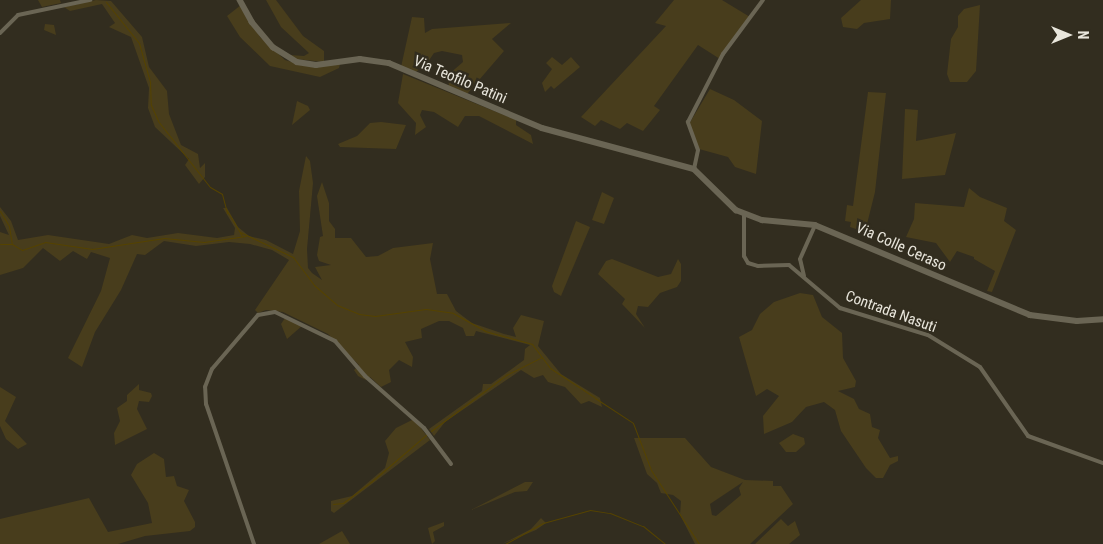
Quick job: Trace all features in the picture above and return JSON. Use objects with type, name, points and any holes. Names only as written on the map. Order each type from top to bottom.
[{"type":"street","points":[[0,33],[18,15],[90,0]]},
{"type":"street","name":"Via Teofilo Patini","points":[[240,0],[252,22],[273,47],[297,62],[316,65],[360,59],[389,63],[542,128],[694,169],[701,173]]},
{"type":"street","points":[[694,169],[698,150],[688,122],[723,54],[763,0]]},
{"type":"street","name":"Via Colle Ceraso","points":[[701,173],[736,210],[762,220],[815,226],[1030,315],[1077,321],[1103,319]]},
{"type":"street","name":"Contrada Nasuti","points":[[744,213],[744,256],[748,263],[758,266],[789,265],[840,308],[928,335],[980,367],[1028,436],[1103,463]]},
{"type":"street","points":[[805,278],[800,259],[815,226]]},
{"type":"street","points":[[254,544],[206,404],[205,387],[212,369],[258,315],[275,312],[328,336],[365,376],[424,428],[451,464]]},
{"type":"shaded area","points":[[38,0],[60,0],[61,3],[42,7]]},
{"type":"shaded area","points":[[96,0],[111,1],[142,37],[149,67],[167,91],[169,114],[181,145],[198,154],[200,168],[205,163],[205,177],[199,184],[185,165],[189,159],[155,127],[148,108],[149,88],[131,37],[109,27],[115,23],[102,4],[70,11],[64,7]]},
{"type":"shaded area","points":[[266,0],[276,0],[303,36],[324,51],[324,62],[296,59],[290,55],[304,56],[309,53],[281,27]]},
{"type":"shaded area","points":[[674,0],[722,0],[750,17],[720,59],[698,45],[654,106],[660,110],[643,131],[627,123],[620,129],[601,120],[595,126],[581,117],[666,26],[655,23]]},
{"type":"shaded area","points":[[861,0],[891,0],[890,19],[864,23],[857,29],[843,27],[841,18]]},
{"type":"shaded area","points":[[241,5],[260,37],[285,60],[295,63],[340,64],[339,68],[320,77],[270,66],[240,37],[227,16]]},
{"type":"shaded area","points":[[980,5],[976,71],[967,82],[950,82],[947,74],[951,39],[958,27],[958,16],[964,9]]},
{"type":"shaded area","points":[[412,17],[424,18],[425,33],[432,29],[511,23],[492,39],[504,51],[467,94],[449,88],[448,75],[463,62],[462,55],[442,51],[434,53],[425,66],[414,73],[401,67]]},
{"type":"shaded area","points":[[45,24],[54,25],[56,35],[44,30]]},
{"type":"shaded area","points":[[552,57],[562,65],[571,57],[580,67],[554,89],[551,86],[545,92],[542,83],[552,69],[546,63]]},
{"type":"shaded area","points":[[403,74],[516,120],[516,125],[531,135],[533,144],[479,116],[465,116],[458,127],[434,112],[422,110],[420,115],[426,127],[415,135],[416,123],[398,103]]},
{"type":"shaded area","points":[[710,89],[734,100],[762,121],[756,174],[735,167],[728,157],[699,149],[689,124]]},
{"type":"shaded area","points":[[868,92],[886,93],[875,192],[865,232],[850,227],[851,222],[845,221],[847,205],[853,206]]},
{"type":"shaded area","points":[[297,101],[308,106],[310,110],[292,125]]},
{"type":"shaded area","points":[[905,109],[918,110],[916,141],[956,133],[945,175],[902,179]]},
{"type":"shaded area","points":[[381,122],[406,125],[396,149],[340,147],[338,144],[357,136],[370,123]]},
{"type":"shaded area","points":[[306,156],[310,161],[313,183],[307,249],[308,268],[312,273],[322,280],[315,267],[331,265],[319,261],[317,255],[320,237],[323,236],[317,196],[322,182],[329,203],[329,221],[335,229],[335,238],[351,238],[366,257],[378,256],[393,248],[433,243],[430,259],[437,294],[447,294],[456,311],[472,323],[504,334],[516,337],[513,328],[521,315],[544,321],[538,346],[561,374],[600,398],[602,407],[589,401],[581,404],[565,387],[548,382],[543,375],[534,378],[521,370],[445,422],[434,436],[429,429],[482,391],[483,384],[491,384],[524,360],[525,349],[530,345],[476,331],[474,336],[466,336],[463,328],[449,321],[439,321],[421,329],[422,338],[405,342],[413,357],[412,367],[399,360],[389,370],[391,382],[381,387],[370,377],[366,380],[358,376],[354,370],[359,365],[328,334],[283,312],[266,310],[258,313],[255,310],[289,260],[272,250],[250,244],[229,242],[196,246],[164,241],[145,255],[137,254],[121,290],[95,332],[82,367],[68,358],[101,291],[110,258],[91,252],[87,259],[73,251],[60,261],[43,248],[23,268],[0,275],[0,232],[9,235],[0,216],[0,207],[11,221],[18,240],[48,235],[109,244],[132,235],[147,238],[178,233],[217,238],[234,235],[235,228],[223,208],[227,208],[238,227],[249,236],[266,240],[293,254],[300,231],[299,191]]},
{"type":"shaded area","points":[[969,188],[980,197],[1007,208],[1004,221],[1016,230],[992,292],[987,291],[995,271],[974,259],[974,257],[957,251],[950,262],[936,243],[906,237],[914,219],[915,203],[964,207]]},
{"type":"shaded area","points":[[602,192],[614,198],[604,224],[592,220]]},
{"type":"shaded area","points":[[576,221],[590,227],[561,296],[554,292],[552,286]]},
{"type":"shaded area","points":[[612,259],[658,277],[671,274],[678,259],[681,264],[681,281],[677,287],[660,293],[648,307],[638,306],[636,314],[645,328],[622,304],[625,299],[598,274],[606,261]]},
{"type":"shaded area","points":[[800,293],[813,295],[822,317],[842,333],[843,358],[856,381],[855,387],[838,391],[854,399],[859,409],[870,414],[872,427],[880,430],[878,438],[890,458],[898,456],[898,461],[890,465],[883,478],[876,478],[866,468],[841,431],[835,410],[824,402],[806,407],[792,422],[764,434],[763,416],[779,396],[767,389],[756,396],[739,337],[752,330],[760,314],[774,302]]},
{"type":"shaded area","points":[[285,318],[303,325],[287,339],[281,324]]},
{"type":"shaded area","points":[[139,384],[139,390],[151,393],[152,396],[149,402],[139,401],[137,409],[147,429],[115,445],[114,433],[120,421],[117,408],[127,401],[127,395]]},
{"type":"shaded area","points":[[0,387],[16,397],[5,421],[27,444],[18,449],[6,439],[0,426]]},
{"type":"shaded area","points":[[414,419],[430,440],[334,513],[331,511],[331,501],[352,496],[385,468],[389,453],[385,441],[396,428]]},
{"type":"shaded area","points":[[793,434],[804,438],[805,444],[796,452],[786,452],[779,443]]},
{"type":"shaded area","points":[[634,438],[685,438],[711,467],[745,480],[773,481],[773,486],[781,486],[793,504],[750,544],[695,544],[680,515],[681,501],[673,495],[661,493],[657,483],[647,474]],"holes":[[[743,482],[739,488],[741,495],[716,516],[712,515],[710,504]]]},
{"type":"shaded area","points":[[154,453],[164,459],[166,477],[174,476],[177,486],[189,490],[184,501],[195,522],[195,527],[190,531],[145,536],[118,544],[0,544],[0,519],[89,498],[108,532],[152,523],[148,503],[131,475],[137,464]]},
{"type":"shaded area","points":[[525,482],[533,482],[527,491],[515,492],[471,510]]},
{"type":"shaded area","points":[[541,518],[546,523],[536,530],[502,544],[531,529]]},
{"type":"shaded area","points":[[781,519],[788,526],[795,521],[800,535],[789,544],[755,544]]},
{"type":"shaded area","points":[[444,522],[444,526],[433,532],[435,541],[432,544],[428,528]]},
{"type":"shaded area","points":[[342,531],[350,544],[319,544]]},
{"type":"waterway","points":[[106,2],[139,43],[150,82],[151,105],[158,121],[210,187],[222,194],[227,213]]},
{"type":"waterway","points":[[226,209],[240,232],[293,257],[314,285],[337,305],[359,314],[375,316],[426,309],[453,313],[485,331],[532,344],[550,368],[594,397]]},
{"type":"waterway","points":[[0,211],[9,226],[12,244],[22,250],[45,242],[92,249],[164,238],[204,242],[246,236]]},
{"type":"waterway","points":[[0,244],[12,244]]},
{"type":"waterway","points":[[431,431],[506,375],[542,357]]},
{"type":"waterway","points":[[595,398],[633,423],[651,470],[699,544]]},
{"type":"waterway","points":[[333,504],[343,503],[371,482],[427,434]]},
{"type":"waterway","points":[[505,544],[543,523],[590,510],[610,513],[643,526],[665,544]]}]
